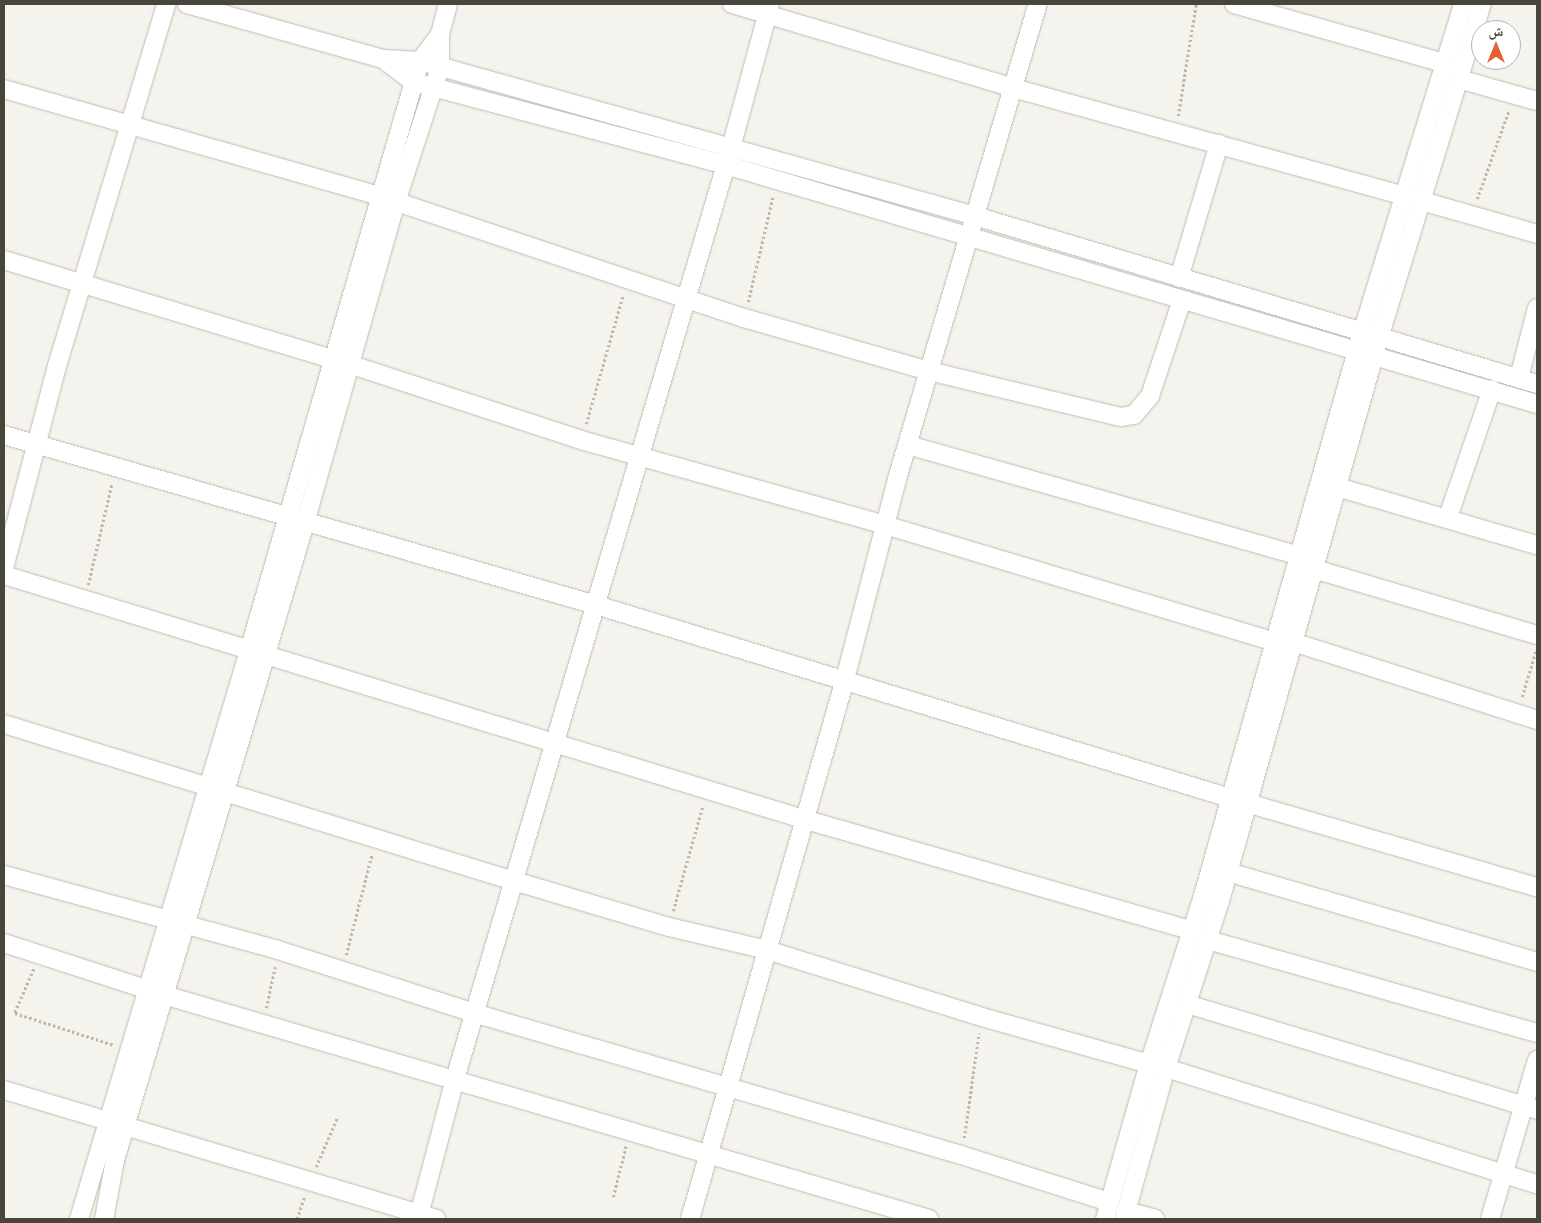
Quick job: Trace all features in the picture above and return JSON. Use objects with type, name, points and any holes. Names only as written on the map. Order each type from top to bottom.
[{"type":"street","points":[[4,568],[82,284],[166,4]]},
{"type":"street","points":[[188,4],[383,59],[420,61],[440,66],[975,216],[1537,384]]},
{"type":"street","points":[[104,1219],[130,1050],[186,926],[226,792],[287,517],[434,86],[440,66],[440,34],[448,4]]},
{"type":"street","points":[[732,4],[769,9],[1014,88],[1414,198],[1537,234]]},
{"type":"street","points":[[690,1219],[803,819],[844,683],[885,525],[929,371],[1038,4]]},
{"type":"street","points":[[1234,4],[1446,64]]},
{"type":"street","points":[[1414,198],[1446,64],[1463,4]]},
{"type":"street","points":[[1155,1219],[1125,1215],[1133,1153],[1149,1064],[1191,930],[1238,800],[1257,734],[1293,642],[1337,487],[1370,335],[1414,198],[1460,80],[1482,4]]},
{"type":"street","points":[[419,1217],[456,1079],[477,1014],[514,881],[731,148],[769,9]]},
{"type":"street","points":[[79,1219],[117,1125],[156,992],[168,921],[208,786],[305,523],[379,196],[420,61],[440,34]]},
{"type":"street","points":[[383,59],[414,82],[726,165],[776,182],[1365,354],[1492,389],[1537,404]]},
{"type":"street","points":[[1460,80],[1537,101]]},
{"type":"street","points":[[4,89],[130,123],[379,196],[685,300],[744,318],[929,371],[1122,417],[1134,415],[1150,396],[1182,300]]},
{"type":"street","points":[[1179,278],[1219,144]]},
{"type":"street","points":[[4,260],[341,362],[581,440],[885,525],[1274,642]]},
{"type":"street","points":[[1518,378],[1537,308]]},
{"type":"street","points":[[1257,734],[1274,642],[1365,354]]},
{"type":"street","points":[[1448,516],[1492,389]]},
{"type":"street","points":[[4,435],[305,523],[596,605],[844,683],[1537,887]]},
{"type":"street","points":[[908,445],[1300,556]]},
{"type":"street","points":[[1337,487],[1448,516],[1537,544]]},
{"type":"street","points":[[1314,569],[1537,636]]},
{"type":"street","points":[[4,575],[257,654],[556,741],[803,819],[1191,930]]},
{"type":"street","points":[[1293,642],[1537,720]]},
{"type":"street","points":[[4,724],[514,881],[669,927],[767,950],[982,1017],[1149,1064]]},
{"type":"street","points":[[1105,1219],[1109,1202],[1133,1153],[1166,1068],[1208,940],[1228,872],[1238,800]]},
{"type":"street","points":[[1228,872],[1537,962]]},
{"type":"street","points":[[4,875],[278,950],[477,1014],[961,1155],[1109,1202]]},
{"type":"street","points":[[1208,940],[1537,1033]]},
{"type":"street","points":[[4,943],[41,953],[156,992],[929,1219]]},
{"type":"street","points":[[1187,1004],[1530,1108]]},
{"type":"street","points":[[1490,1219],[1502,1174],[1530,1108],[1537,1060]]},
{"type":"street","points":[[1166,1068],[1537,1184]]},
{"type":"street","points":[[4,1090],[419,1217],[436,1219]]},
{"type":"path","points":[[1176,133],[1196,4]]},
{"type":"path","points":[[1471,214],[1504,132],[1513,94]]},
{"type":"path","points":[[744,318],[776,182]]},
{"type":"path","points":[[581,440],[627,280]]},
{"type":"path","points":[[85,599],[116,467]]},
{"type":"path","points":[[1518,713],[1537,645]]},
{"type":"path","points":[[669,927],[708,788]]},
{"type":"path","points":[[342,971],[376,838]]},
{"type":"path","points":[[263,1023],[278,950]]},
{"type":"path","points":[[41,953],[15,1013],[130,1050]]},
{"type":"path","points":[[961,1155],[982,1017]]},
{"type":"path","points":[[613,1196],[629,1132]]}]
